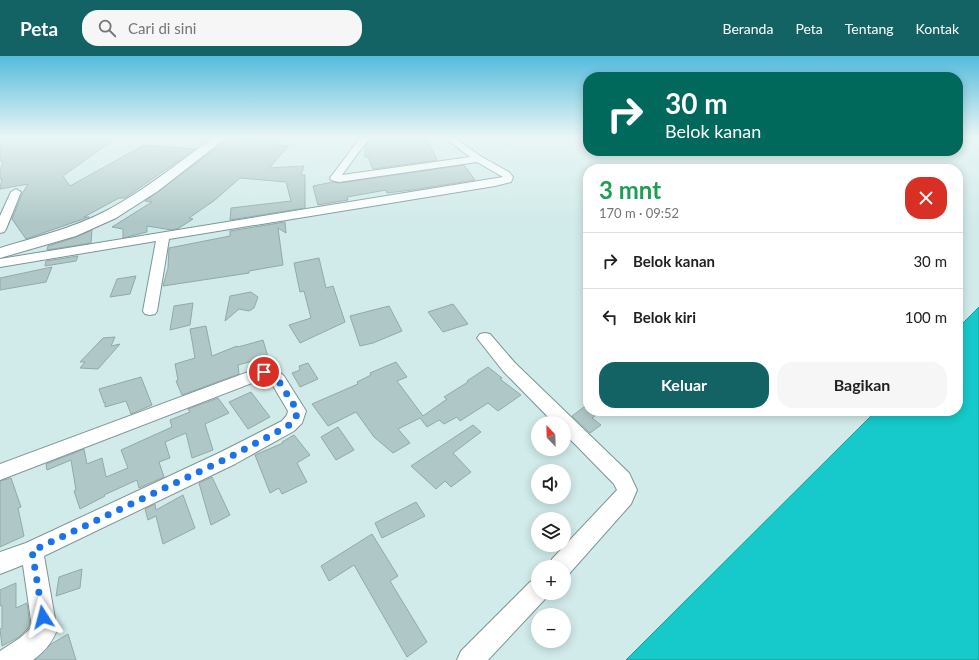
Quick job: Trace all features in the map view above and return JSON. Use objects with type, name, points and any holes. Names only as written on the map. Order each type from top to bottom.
[{"type":"highway","points":[[0,254],[63,234],[109,216],[145,193],[182,166]]},
{"type":"street","points":[[344,166],[335,178],[338,179],[428,166]]},
{"type":"street","points":[[0,254],[163,238],[507,180],[508,177],[505,174],[491,166]]},
{"type":"street","points":[[0,229],[16,192]]},
{"type":"street","points":[[150,311],[163,238]]},
{"type":"street","points":[[485,338],[509,367],[622,479],[627,490],[624,498],[566,560]]},
{"type":"street","points":[[0,472],[264,372],[270,373],[278,380],[297,410],[296,418],[288,426],[228,458],[32,551],[0,563]]},
{"type":"street","points":[[9,660],[28,648],[40,638],[45,630],[32,551]]},
{"type":"street","points":[[470,660],[531,597]]},
{"type":"water","points":[[979,307],[979,660],[626,660],[871,416],[963,416],[963,323]]},
{"type":"building","points":[[1,166],[77,166],[63,176],[70,186],[106,166],[170,166],[125,198],[119,198],[84,217],[89,217],[26,239],[12,219],[22,194],[28,184],[0,189],[2,178],[0,179]]},
{"type":"building","points":[[192,166],[271,166],[269,168],[304,166],[301,175],[305,175],[305,208],[230,220],[231,208],[291,201],[286,182],[240,178],[215,200],[189,218],[193,219],[179,228],[172,230],[147,226],[147,232],[123,238],[123,229],[112,227],[152,202],[145,201]]},
{"type":"building","points":[[372,166],[393,166],[373,169]]},
{"type":"building","points":[[456,166],[465,166],[475,180],[387,193],[386,190],[347,197],[348,200],[318,205],[313,186],[333,182],[339,183]]},
{"type":"building","points":[[285,222],[286,233],[278,228],[283,265],[249,271],[249,273],[163,286],[168,268],[169,248],[230,236],[230,231]]},
{"type":"building","points":[[92,230],[91,243],[47,250],[48,246]]},
{"type":"building","points":[[78,256],[76,261],[45,266],[46,261]]},
{"type":"building","points":[[319,258],[326,288],[333,286],[345,322],[300,343],[289,325],[311,318],[304,291],[300,292],[294,263]]},
{"type":"building","points":[[52,267],[46,282],[0,290],[0,278]]},
{"type":"building","points":[[136,276],[130,294],[110,297],[117,279]]},
{"type":"building","points":[[251,292],[258,297],[254,308],[249,311],[239,309],[225,321],[230,296]]},
{"type":"building","points":[[193,303],[190,325],[170,330],[174,306]]},
{"type":"building","points":[[453,304],[468,324],[443,332],[428,312]]},
{"type":"building","points":[[389,306],[402,331],[373,343],[360,346],[350,316]]},
{"type":"building","points":[[206,326],[212,356],[237,346],[263,340],[268,357],[238,365],[239,374],[182,395],[176,381],[178,380],[175,364],[195,358],[190,329]]},
{"type":"building","points":[[115,337],[111,346],[120,344],[98,369],[80,368],[85,362],[80,362],[103,338]]},
{"type":"building","points":[[396,362],[407,377],[397,381],[423,416],[447,399],[444,397],[488,367],[502,378],[500,379],[521,395],[498,411],[488,403],[460,421],[457,417],[444,424],[439,420],[427,427],[420,418],[398,429],[410,443],[393,453],[374,437],[356,412],[328,426],[312,404],[358,384],[357,382],[371,375],[370,373]]},
{"type":"building","points":[[308,363],[318,379],[300,387],[292,373],[300,370],[299,366]]},
{"type":"building","points":[[141,377],[152,405],[131,414],[126,401],[105,407],[105,402],[104,403],[99,389]]},
{"type":"building","points":[[251,392],[270,417],[248,429],[229,402]]},
{"type":"building","points":[[218,398],[229,413],[205,424],[213,450],[192,458],[186,433],[165,442],[170,458],[159,462],[164,477],[139,488],[137,480],[104,495],[105,496],[80,509],[74,491],[76,490],[71,460],[47,470],[46,464],[84,449],[87,464],[102,458],[106,477],[128,468],[121,450],[172,427],[170,420],[190,412],[188,409]]},
{"type":"building","points":[[583,408],[583,416],[595,416],[592,418],[601,425],[590,433],[572,416]]},
{"type":"building","points":[[473,425],[481,432],[453,453],[471,472],[451,487],[445,481],[436,489],[411,466]]},
{"type":"building","points":[[338,427],[354,450],[336,460],[321,437]]},
{"type":"building","points":[[294,435],[310,455],[297,463],[307,482],[282,494],[279,488],[270,493],[255,455],[283,443],[282,442]]},
{"type":"building","points":[[212,477],[230,515],[211,525],[199,483]]},
{"type":"building","points":[[11,478],[21,507],[18,508],[24,536],[0,547],[0,481]]},
{"type":"building","points":[[183,495],[195,528],[163,544],[156,516],[148,520],[145,509],[155,504],[156,510]]},
{"type":"building","points":[[416,502],[425,516],[382,538],[375,523]]},
{"type":"building","points":[[372,534],[398,576],[390,581],[427,642],[407,657],[354,565],[329,581],[321,566]]},
{"type":"building","points":[[82,569],[80,588],[56,596],[59,577]]},
{"type":"building","points":[[16,583],[16,608],[27,603],[30,626],[19,637],[2,646],[0,629],[2,628],[2,605],[0,606],[0,590]]},
{"type":"building","points":[[68,634],[76,660],[35,660],[51,644]]},
{"type":"route","points":[[43,617],[32,551],[228,458],[288,426],[296,418],[297,410],[278,380],[270,373],[264,372]]}]
